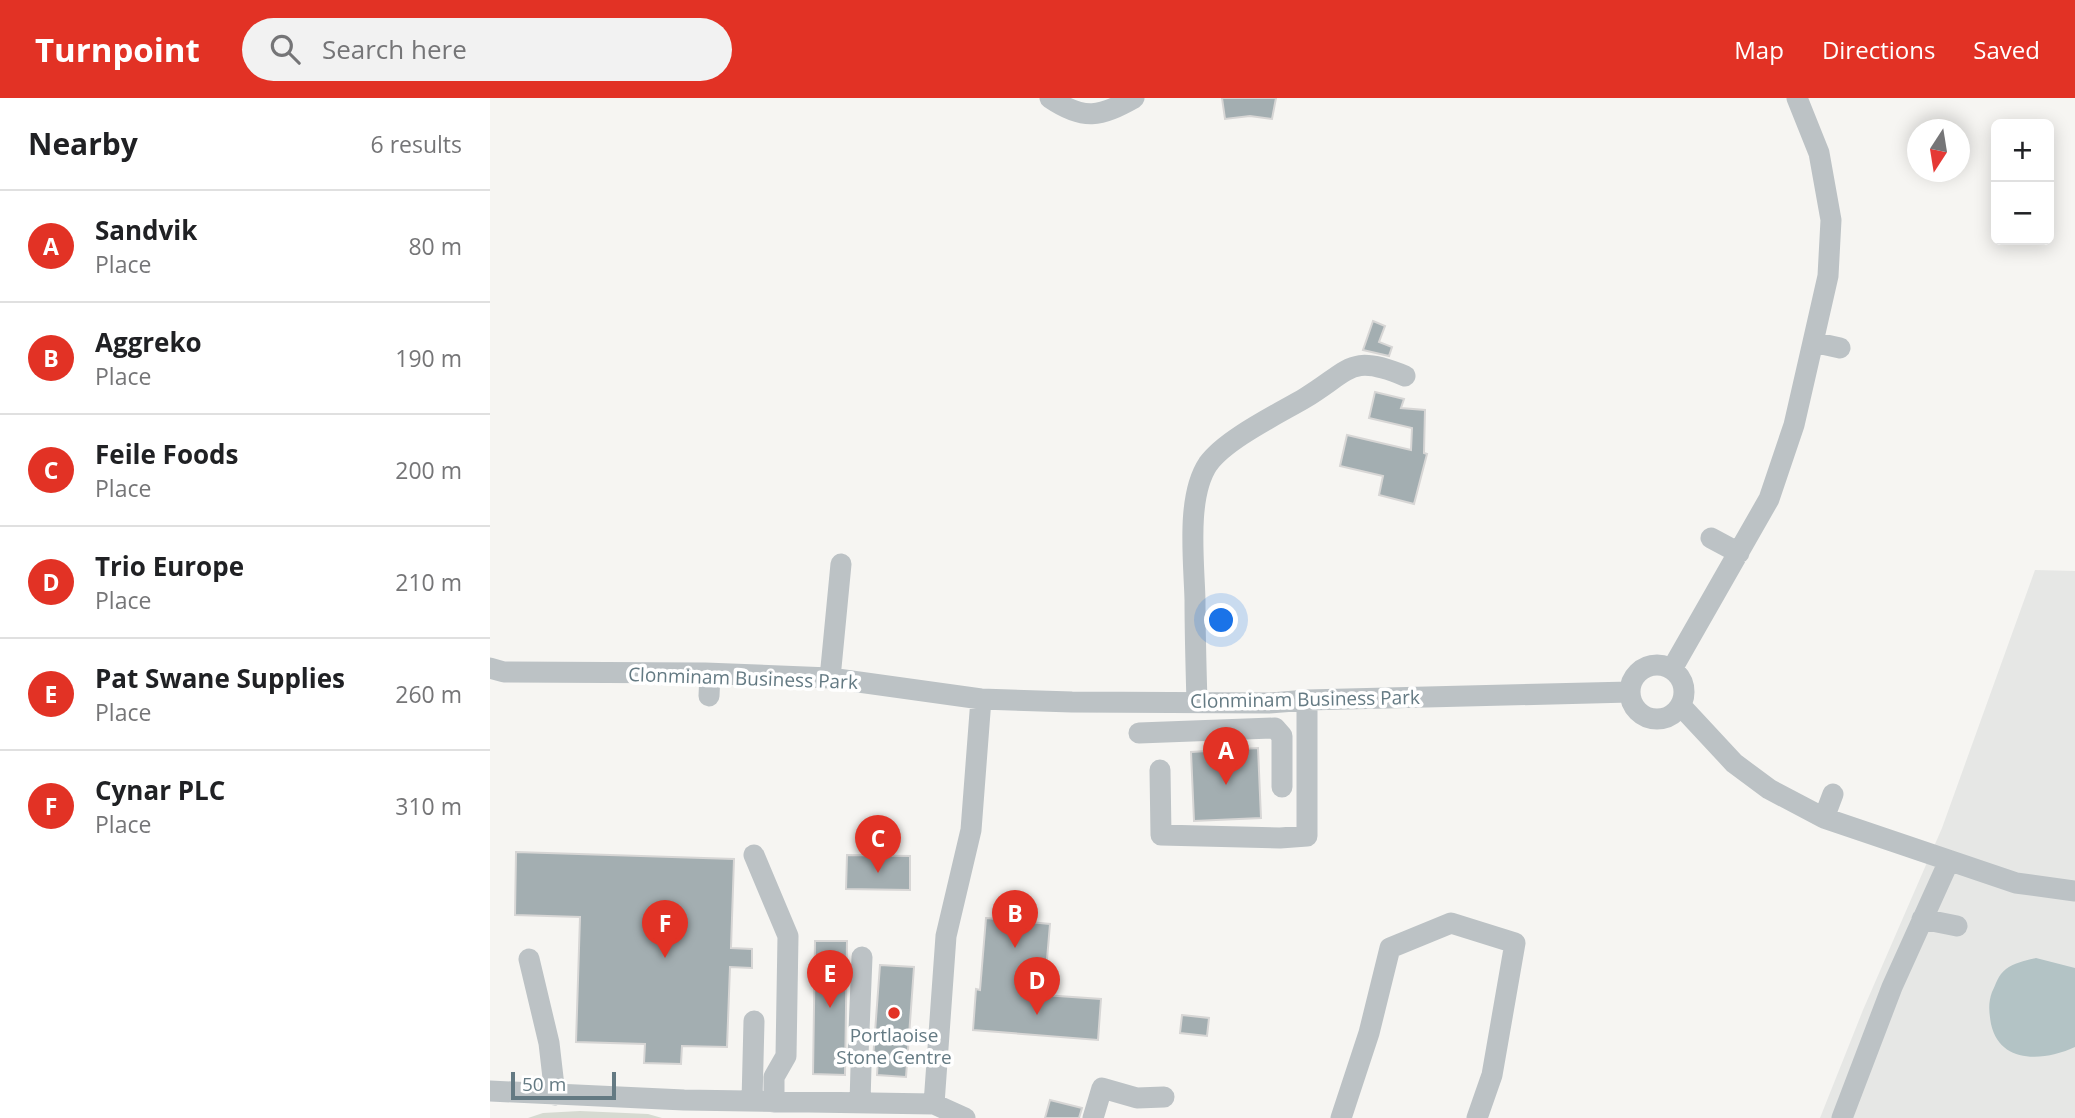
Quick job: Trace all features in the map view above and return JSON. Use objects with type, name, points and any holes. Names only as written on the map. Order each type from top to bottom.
[{"type":"street","points":[[1050,98],[1079,112],[1093,114],[1108,112],[1134,98]]},
{"type":"street","points":[[1672,669],[1769,499],[1779,474],[1794,425],[1828,276],[1831,220],[1819,153],[1797,98]]},
{"type":"street","points":[[1813,342],[1840,348]]},
{"type":"street","points":[[1197,702],[1195,514],[1200,478],[1209,463],[1230,444],[1330,383],[1350,367],[1378,365],[1405,376]]},
{"type":"street","points":[[1711,538],[1739,553]]},
{"type":"street","points":[[830,678],[849,594],[841,565]]},
{"type":"street","points":[[1656,665],[1672,669],[1678,674],[1684,690],[1681,706],[1668,718],[1650,719],[1635,709],[1630,692],[1634,677],[1640,670],[1656,665]]},
{"type":"street","name":"Clonminam Business Park","points":[[495,672],[830,678],[981,699],[1072,702],[1269,703],[1630,692]]},
{"type":"street","points":[[709,696],[710,674]]},
{"type":"street","points":[[934,1104],[946,936],[971,830],[981,699]]},
{"type":"street","points":[[1160,770],[1161,835],[1280,838],[1307,836],[1307,700]]},
{"type":"street","points":[[1681,706],[1734,762],[1769,789],[1824,818],[2016,883],[2075,891]]},
{"type":"street","points":[[1139,733],[1275,728],[1282,736],[1282,782],[1307,777]]},
{"type":"street","points":[[1824,818],[1833,794]]},
{"type":"street","points":[[754,855],[788,936],[786,1056],[774,1077],[774,1101]]},
{"type":"street","points":[[1842,1118],[1892,986],[1923,919],[1940,858]]},
{"type":"street","points":[[1923,919],[1957,926]]},
{"type":"street","points":[[1341,1118],[1369,1033],[1390,948],[1451,923],[1515,943],[1492,1075],[1477,1118]]},
{"type":"street","points":[[860,1103],[861,1067],[858,1056],[862,957]]},
{"type":"street","points":[[529,960],[549,1043],[555,1094]]},
{"type":"street","points":[[752,1101],[754,1021]]},
{"type":"street","points":[[1093,1118],[1102,1088],[1137,1097],[1164,1097]]},
{"type":"street","points":[[490,1091],[555,1094],[686,1109],[752,1101],[934,1104],[965,1118]]},
{"type":"shaded area","points":[[2035,570],[2075,571],[2075,1118],[1820,1118],[1863,1010],[1942,828]]},
{"type":"shaded area","points":[[2036,958],[2075,968],[2075,1047],[2038,1057],[2014,1053],[2004,1047],[1996,1037],[1989,1012],[1992,992],[2003,971],[2016,963]]},
{"type":"shaded area","points":[[580,1111],[648,1114],[662,1118],[528,1118],[543,1113]]},
{"type":"building","points":[[1222,98],[1276,98],[1272,119],[1250,116],[1225,119]]},
{"type":"building","points":[[1373,321],[1385,326],[1379,342],[1392,347],[1389,356],[1363,350]]},
{"type":"building","points":[[1375,392],[1404,399],[1401,408],[1425,410],[1424,453],[1427,454],[1414,504],[1379,495],[1383,476],[1340,466],[1347,435],[1411,450],[1412,428],[1369,418]]},
{"type":"building","points":[[1258,748],[1261,818],[1194,821],[1191,752]]},
{"type":"building","points":[[516,852],[734,859],[731,948],[752,949],[752,968],[730,967],[727,1047],[682,1046],[681,1064],[644,1063],[645,1044],[576,1042],[580,917],[515,915]]},
{"type":"building","points":[[847,855],[910,856],[910,890],[846,889]]},
{"type":"building","points":[[986,918],[1050,924],[1044,995],[1101,999],[1098,1040],[973,1030],[976,989],[980,990]]},
{"type":"building","points":[[815,941],[847,941],[845,1075],[813,1074]]},
{"type":"building","name":"Portlaoise Stone Centre","points":[[880,965],[914,967],[906,1077],[877,1075],[878,1059],[873,1059]]},
{"type":"building","points":[[1182,1015],[1209,1018],[1207,1036],[1180,1033]]},
{"type":"building","points":[[1050,1100],[1082,1108],[1079,1118],[1045,1118]]},
{"type":"place","name":"Sandvik","points":[[1226,785]]},
{"type":"place","name":"Feile Foods","points":[[878,873]]},
{"type":"place","name":"Aggreko","points":[[1015,948]]},
{"type":"place","name":"Cynar PLC","points":[[665,958]]},
{"type":"place","name":"Pat Swane Supplies","points":[[830,1008]]},
{"type":"place","name":"Portlaoise Stone Centre","points":[[894,1013]]},
{"type":"place","name":"Trio Europe","points":[[1037,1015]]}]
